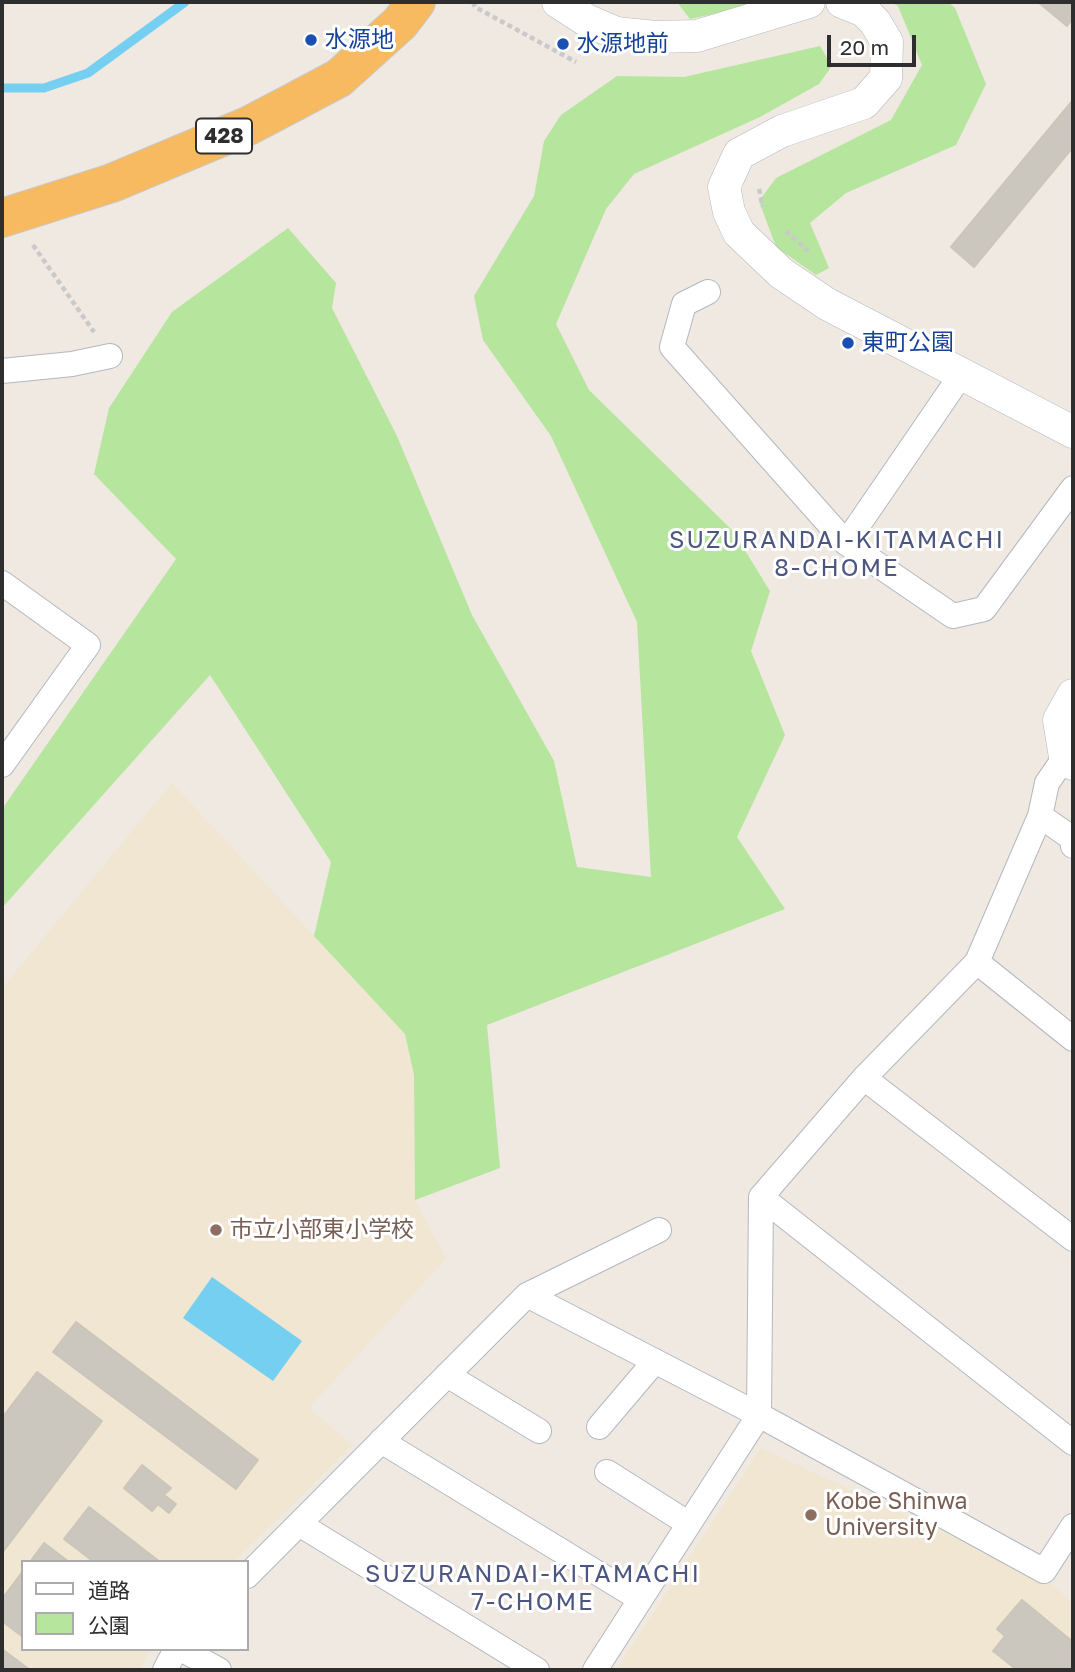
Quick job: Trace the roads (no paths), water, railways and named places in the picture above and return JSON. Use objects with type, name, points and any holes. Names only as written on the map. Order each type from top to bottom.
[{"type":"highway","name":"428","points":[[2,218],[112,183],[247,126],[292,103],[339,78],[400,23],[416,2]]},
{"type":"street","points":[[558,2],[586,20],[616,33],[655,37],[697,36],[809,2]]},
{"type":"street","points":[[842,2],[864,11],[875,22],[887,42],[886,78],[864,103],[782,131],[739,154],[724,187],[729,212],[746,241],[781,273],[870,329],[1073,432]]},
{"type":"street","points":[[708,292],[684,304],[672,347],[846,543],[953,616],[984,609],[1073,488]]},
{"type":"street","points":[[2,371],[72,364],[110,356]]},
{"type":"street","points":[[846,543],[961,375]]},
{"type":"street","points":[[2,583],[88,645],[2,765]]},
{"type":"street","points":[[595,1670],[759,1415],[761,1197],[864,1078],[977,962],[1040,816],[1047,783],[1069,760],[1059,720],[1073,695]]},
{"type":"street","points":[[1040,816],[1072,838],[1073,846]]},
{"type":"street","points":[[977,962],[1073,1039]]},
{"type":"street","points":[[864,1078],[1073,1240]]},
{"type":"street","points":[[761,1197],[1073,1443]]},
{"type":"street","points":[[248,1575],[527,1295],[659,1230]]},
{"type":"street","points":[[527,1295],[759,1415],[1044,1571],[1073,1526]]},
{"type":"street","points":[[599,1427],[655,1361]]},
{"type":"street","points":[[447,1375],[539,1431]]},
{"type":"street","points":[[382,1441],[640,1600]]},
{"type":"street","points":[[607,1472],[689,1524]]},
{"type":"street","points":[[299,1524],[537,1670]]},
{"type":"street","points":[[165,1670],[177,1651]]},
{"type":"street","points":[[182,1651],[219,1670]]},
{"type":"water","points":[[212,1277],[302,1341],[273,1381],[183,1318]]},
{"type":"waterway","points":[[2,88],[44,88],[88,73],[185,2]]},
{"type":"place","name":"水源地","points":[[311,40]]},
{"type":"place","name":"水源地前","points":[[563,44]]},
{"type":"place","name":"東町公園","points":[[848,343]]},
{"type":"place","name":"市立小部東小学校","points":[[216,1230]]},
{"type":"place","name":"Kobe Shinwa University","points":[[811,1515]]},
{"type":"district","name":"SUZURANDAI-KITAMACHI 8-CHOME","points":[[837,554]]},
{"type":"district","name":"SUZURANDAI-KITAMACHI 7-CHOME","points":[[533,1588]]}]
